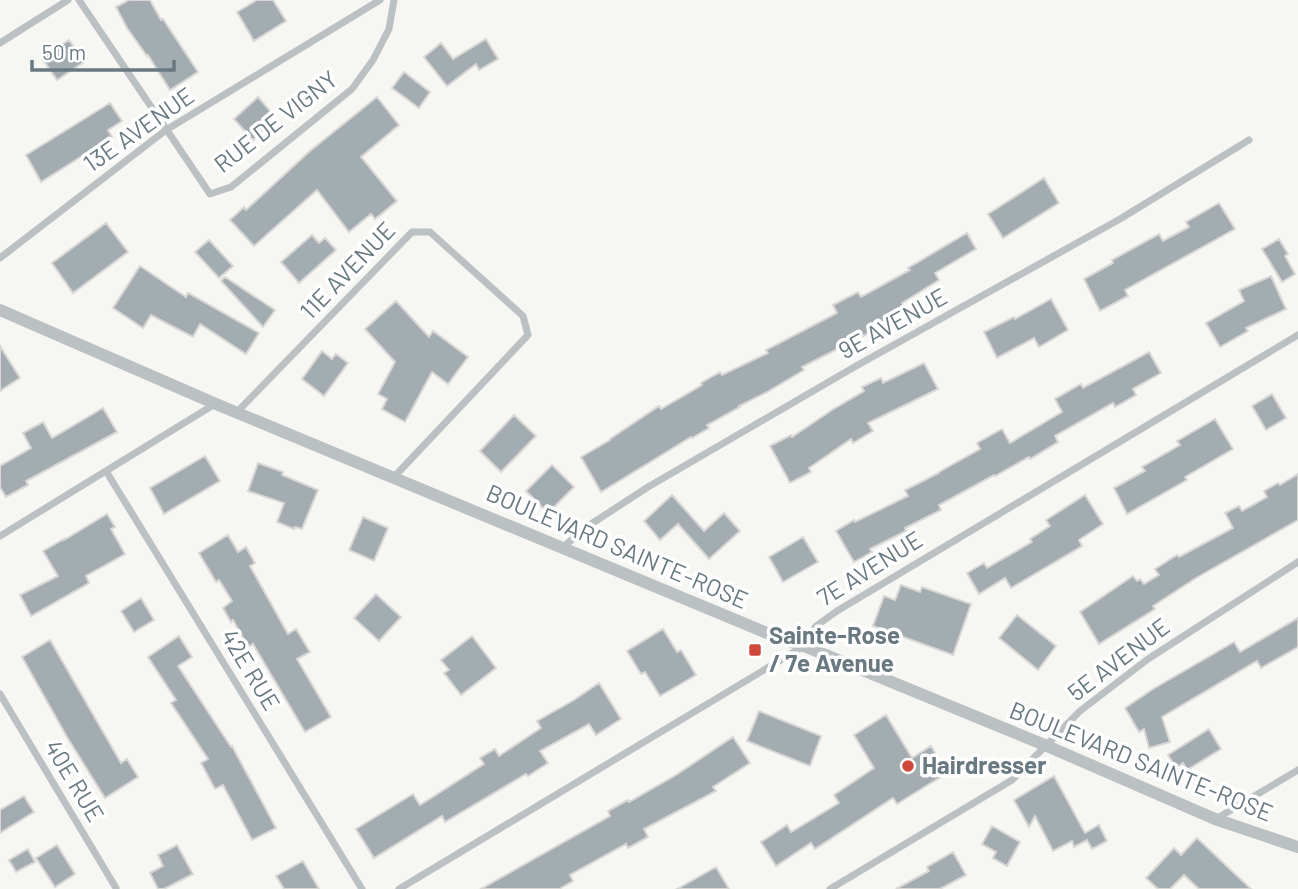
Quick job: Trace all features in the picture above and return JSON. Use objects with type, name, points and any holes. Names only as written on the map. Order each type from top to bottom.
[{"type":"street","points":[[0,43],[68,0]]},
{"type":"street","points":[[79,0],[166,130]]},
{"type":"street","name":"13E AVENUE","points":[[0,258],[166,130],[380,0]]},
{"type":"street","name":"RUE DE VIGNY","points":[[166,130],[210,194],[231,187],[352,89],[373,60],[389,29],[394,0]]},
{"type":"street","name":"9E AVENUE","points":[[562,548],[588,526],[648,487],[856,366],[1120,219],[1249,140]]},
{"type":"street","name":"11E AVENUE","points":[[237,412],[412,232],[430,232],[523,316],[528,335],[394,477]]},
{"type":"street","name":"BOULEVARD SAINTE-ROSE","points":[[0,310],[216,404],[562,548],[1048,746],[1215,820],[1298,847]]},
{"type":"street","name":"7E AVENUE","points":[[399,889],[804,646],[816,626],[836,611],[1298,335]]},
{"type":"street","points":[[0,536],[216,404]]},
{"type":"street","name":"42E RUE","points":[[106,471],[362,889]]},
{"type":"street","name":"5E AVENUE","points":[[830,889],[1012,780],[1080,711],[1148,659],[1298,562]]},
{"type":"street","name":"40E RUE","points":[[0,694],[116,888]]},
{"type":"street","points":[[1215,820],[1298,770]]},
{"type":"building","points":[[129,0],[150,0],[198,72],[170,90],[127,28],[116,7]]},
{"type":"building","points":[[257,0],[273,0],[286,21],[254,41],[237,12]]},
{"type":"building","points":[[486,39],[498,59],[479,70],[476,64],[447,86],[424,57],[441,43],[453,59]]},
{"type":"building","points":[[69,40],[84,62],[57,80],[42,58]]},
{"type":"building","points":[[404,72],[430,92],[419,108],[392,88]]},
{"type":"building","points":[[258,97],[277,119],[253,140],[234,119]]},
{"type":"building","points":[[377,97],[399,125],[361,157],[397,201],[375,219],[371,214],[349,232],[317,190],[254,246],[230,220],[244,207],[246,210],[310,151]]},
{"type":"building","points":[[110,103],[122,121],[108,130],[112,137],[41,182],[26,155]]},
{"type":"building","points":[[1044,178],[1059,203],[1003,238],[988,214]]},
{"type":"building","points":[[1219,203],[1235,229],[1125,290],[1128,296],[1100,311],[1084,279],[1159,234],[1163,241],[1189,227],[1186,222]]},
{"type":"building","points":[[106,223],[128,252],[73,293],[52,263]]},
{"type":"building","points":[[967,233],[976,249],[935,273],[939,280],[902,303],[906,310],[870,330],[871,332],[802,367],[804,370],[707,425],[709,428],[601,492],[581,457],[659,406],[661,409],[720,372],[722,375],[768,353],[766,350],[837,313],[833,305],[858,292],[861,297],[910,270],[908,268]]},
{"type":"building","points":[[312,235],[319,243],[325,238],[336,250],[299,283],[281,262]]},
{"type":"building","points":[[1279,239],[1295,274],[1282,282],[1262,249]]},
{"type":"building","points":[[209,240],[233,266],[219,278],[195,252]]},
{"type":"building","points":[[140,266],[186,297],[188,293],[259,333],[246,354],[200,324],[193,337],[151,315],[143,328],[113,308]]},
{"type":"building","points":[[1271,276],[1286,309],[1246,328],[1248,331],[1220,347],[1206,323],[1244,301],[1239,290]]},
{"type":"building","points":[[225,277],[275,310],[263,327],[221,281]]},
{"type":"building","points":[[1051,299],[1068,330],[1039,347],[1034,338],[997,358],[984,332]]},
{"type":"building","points":[[396,301],[429,337],[433,331],[468,357],[448,384],[432,372],[405,422],[382,409],[387,399],[378,394],[395,362],[365,329]]},
{"type":"building","points":[[0,346],[20,378],[0,391]]},
{"type":"building","points":[[322,351],[332,359],[336,354],[348,363],[324,396],[302,379]]},
{"type":"building","points":[[1149,352],[1161,373],[1133,389],[1136,395],[1115,407],[1113,403],[1055,436],[1058,442],[939,505],[941,510],[905,528],[906,531],[870,549],[872,552],[854,562],[836,531],[908,496],[905,490],[980,449],[977,443],[1002,429],[1010,443],[1062,412],[1055,399],[1081,384],[1083,388]]},
{"type":"building","points":[[924,363],[938,389],[868,423],[873,431],[853,443],[851,439],[809,468],[811,472],[790,483],[770,446],[791,435],[792,437],[864,391],[862,387],[881,378],[883,383]]},
{"type":"building","points":[[1272,394],[1286,418],[1266,430],[1252,406]]},
{"type":"building","points":[[103,408],[117,432],[26,481],[28,485],[6,497],[0,487],[0,466],[31,448],[23,433],[43,422],[52,438]]},
{"type":"building","points":[[514,415],[536,436],[501,472],[480,451]]},
{"type":"building","points":[[1215,419],[1233,449],[1185,477],[1187,480],[1127,514],[1114,488],[1145,471],[1142,467],[1180,445],[1177,441]]},
{"type":"building","points":[[205,456],[220,481],[164,514],[150,488]]},
{"type":"building","points":[[258,463],[318,490],[302,529],[294,529],[277,522],[284,503],[248,491]]},
{"type":"building","points":[[552,465],[574,487],[548,513],[526,491]]},
{"type":"building","points":[[1298,474],[1298,520],[1196,578],[1153,606],[1155,609],[1099,644],[1080,612],[1133,576],[1144,584],[1159,575],[1155,569],[1177,555],[1179,557],[1233,528],[1225,513],[1239,506],[1242,511],[1267,497],[1264,491]]},
{"type":"building","points":[[672,495],[704,531],[724,513],[740,531],[709,559],[678,524],[660,540],[644,521]]},
{"type":"building","points":[[1085,495],[1103,524],[1079,540],[1082,546],[1011,588],[1005,578],[979,594],[967,573],[984,563],[987,568],[1032,542],[1030,539],[1050,526],[1046,520]]},
{"type":"building","points":[[107,514],[115,527],[111,529],[125,554],[86,576],[89,583],[31,616],[20,595],[58,576],[43,551]]},
{"type":"building","points":[[363,517],[388,528],[374,561],[349,550]]},
{"type":"building","points":[[228,535],[238,552],[246,547],[255,563],[250,566],[288,634],[296,629],[310,652],[297,659],[331,717],[305,732],[253,644],[248,647],[233,620],[231,622],[223,608],[232,601],[219,580],[216,582],[199,553]]},
{"type":"building","points":[[803,537],[818,562],[783,582],[769,557]]},
{"type":"building","points":[[901,585],[920,592],[922,587],[971,604],[953,655],[873,626],[884,596],[895,600]]},
{"type":"building","points":[[376,594],[401,617],[379,641],[354,618]]},
{"type":"building","points":[[141,598],[154,620],[134,632],[121,611]]},
{"type":"building","points":[[1017,615],[1056,646],[1038,670],[999,638]]},
{"type":"building","points":[[1298,618],[1298,647],[1261,668],[1257,661],[1162,717],[1170,742],[1149,748],[1144,729],[1139,732],[1125,708],[1234,642],[1240,652]]},
{"type":"building","points":[[663,629],[677,652],[681,650],[696,675],[660,696],[645,672],[641,674],[627,651]]},
{"type":"building","points":[[179,636],[192,657],[178,666],[232,746],[276,828],[252,840],[223,785],[215,789],[201,763],[208,759],[171,703],[176,700],[148,657]]},
{"type":"building","points":[[472,636],[496,668],[461,695],[444,673],[449,670],[441,660]]},
{"type":"building","points":[[50,640],[121,763],[127,759],[138,777],[105,798],[22,657]]},
{"type":"building","points":[[599,683],[621,719],[596,735],[589,724],[540,751],[548,763],[528,776],[526,774],[445,822],[442,816],[374,858],[356,829],[413,794],[420,805],[484,764],[480,758],[495,749],[499,756],[541,728],[537,721]]},
{"type":"building","points":[[759,711],[821,736],[810,766],[747,741]]},
{"type":"building","points":[[886,715],[912,758],[931,746],[947,773],[897,804],[893,798],[815,849],[811,843],[776,866],[761,842],[787,825],[791,832],[839,803],[834,795],[874,768],[854,735]]},
{"type":"building","points":[[1209,729],[1221,749],[1187,770],[1183,763],[1176,768],[1168,755]]},
{"type":"building","points":[[733,737],[750,763],[713,787],[716,791],[644,829],[648,837],[628,848],[626,844],[570,875],[573,881],[559,889],[481,889],[610,816],[608,811],[676,775]]},
{"type":"building","points":[[1054,776],[1085,833],[1099,825],[1107,841],[1092,849],[1087,840],[1074,847],[1072,841],[1053,851],[1035,816],[1029,827],[1014,800]]},
{"type":"building","points":[[24,796],[34,812],[0,833],[0,810]]},
{"type":"building","points":[[992,826],[1020,842],[1007,866],[993,858],[996,852],[982,844]]},
{"type":"building","points":[[1197,838],[1251,889],[1199,889],[1184,875],[1170,889],[1158,889],[1146,878],[1174,848],[1181,855]]},
{"type":"building","points":[[57,845],[75,874],[55,887],[36,858]]},
{"type":"building","points":[[177,845],[193,874],[164,889],[158,889],[150,873],[163,866],[158,855]]},
{"type":"building","points":[[28,849],[35,862],[16,872],[9,860]]},
{"type":"building","points":[[953,852],[966,875],[940,889],[896,889],[929,871],[927,867]]},
{"type":"building","points":[[303,861],[319,889],[284,889],[276,876]]},
{"type":"building","points":[[716,867],[729,889],[677,889]]},
{"type":"place","name":"Sainte-Rose / 7e Avenue","points":[[755,650]]},
{"type":"place","name":"Hairdresser","points":[[908,766]]}]
